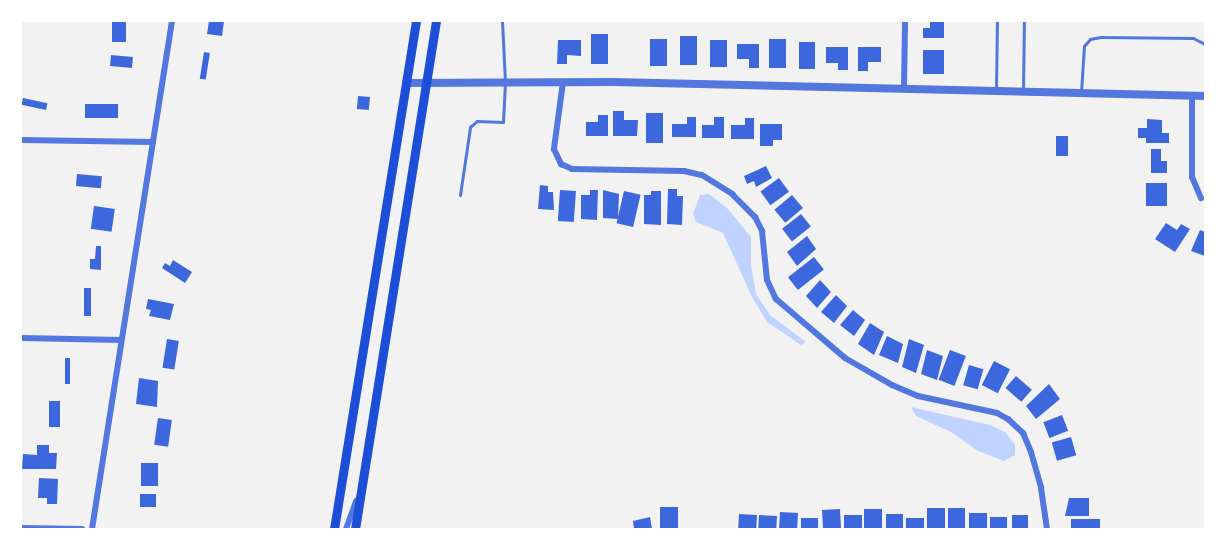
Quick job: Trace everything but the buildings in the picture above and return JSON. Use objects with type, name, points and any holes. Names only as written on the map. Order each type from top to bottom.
[{"type":"highway","points":[[334,529],[416,21]]},
{"type":"highway","points":[[355,529],[436,21]]},
{"type":"street","points":[[92,529],[172,21]]},
{"type":"street","points":[[904,87],[905,21]]},
{"type":"street","points":[[406,83],[563,82],[904,87],[1205,96]]},
{"type":"street","points":[[563,82],[554,149],[561,164],[572,169],[684,171],[702,176],[732,194],[755,217],[762,231],[767,280],[776,299],[844,358],[892,385],[918,396],[997,413],[1008,419],[1023,433],[1041,488],[1047,529]]},
{"type":"street","points":[[1192,96],[1192,177],[1201,198]]},
{"type":"street","points":[[21,140],[153,142]]},
{"type":"street","points":[[21,338],[121,340]]},
{"type":"street","points":[[346,529],[362,487]]},
{"type":"street","points":[[21,528],[82,529]]},
{"type":"lane","points":[[460,195],[470,127],[477,121],[503,122],[505,82],[502,21],[496,21]]},
{"type":"lane","points":[[996,90],[997,21]]},
{"type":"lane","points":[[1023,90],[1024,21]]},
{"type":"lane","points":[[1081,92],[1084,46],[1090,39],[1101,37],[1193,38],[1205,44]]},
{"type":"water","points":[[709,194],[728,209],[751,237],[751,264],[756,294],[770,315],[806,342],[801,345],[767,322],[752,297],[723,233],[696,222],[693,214],[700,195]]},
{"type":"water","points":[[911,407],[990,425],[1005,432],[1015,445],[1015,455],[1004,461],[978,451],[951,432],[916,416]]}]
